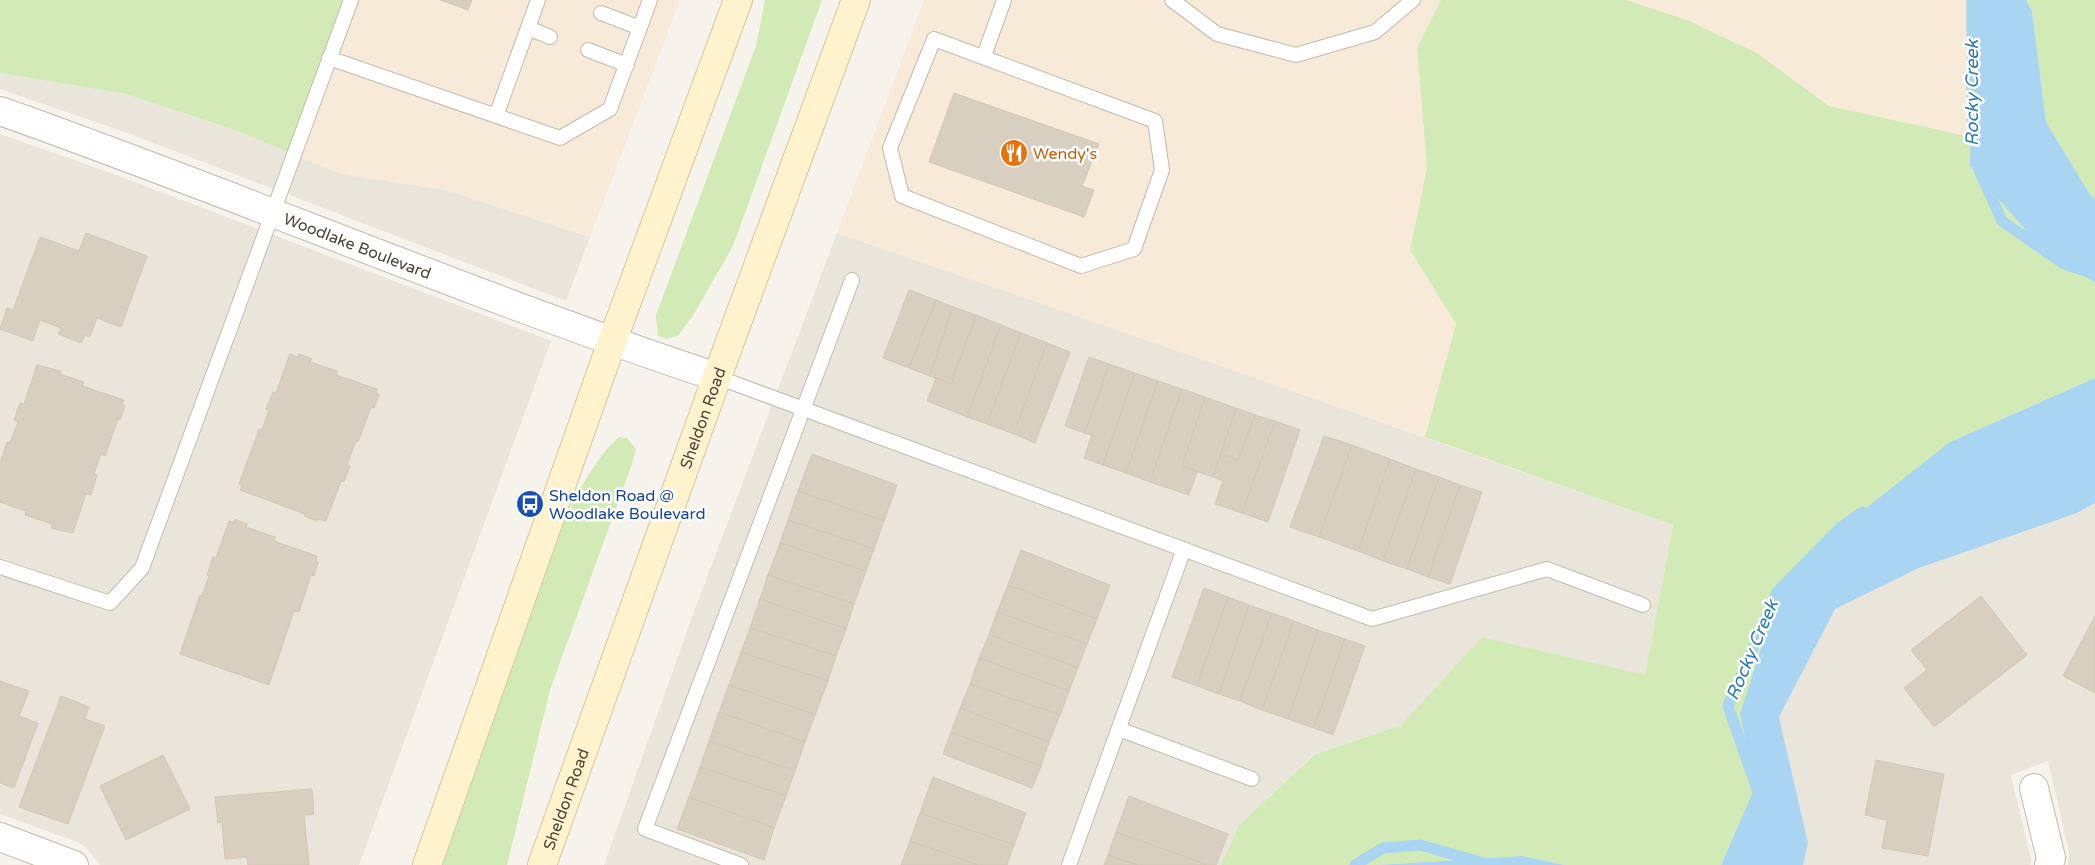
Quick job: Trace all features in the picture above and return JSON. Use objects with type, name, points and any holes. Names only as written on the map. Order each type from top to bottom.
[{"type":"main road","points":[[427,865],[612,342],[738,0]]},
{"type":"main road","name":"Sheldon Road","points":[[542,865],[717,377],[856,0]]},
{"type":"street","name":"Woodlake Boulevard","points":[[0,111],[126,156],[612,342],[717,377]]},
{"type":"street","points":[[2034,788],[2051,858],[2049,865]]},
{"type":"street","points":[[0,837],[74,865]]},
{"type":"lane","points":[[0,567],[110,603],[142,568],[351,0]]},
{"type":"lane","points":[[496,116],[538,0]]},
{"type":"lane","points":[[329,58],[560,138],[610,109],[650,0]]},
{"type":"lane","points":[[984,56],[1004,0]]},
{"type":"lane","points":[[1172,0],[1217,34],[1296,54],[1375,32],[1412,0]]},
{"type":"lane","points":[[601,13],[640,28]]},
{"type":"lane","points":[[528,28],[550,37]]},
{"type":"lane","points":[[934,38],[984,56],[1154,121],[1162,170],[1134,249],[1081,266],[902,196],[890,148],[934,38]]},
{"type":"lane","points":[[588,50],[627,65]]},
{"type":"lane","points":[[741,865],[645,829],[852,280]]},
{"type":"lane","points":[[717,377],[1372,619],[1547,569],[1643,605]]},
{"type":"lane","points":[[1069,865],[1184,550]]},
{"type":"lane","points":[[1119,729],[1252,779]]},
{"type":"shaded area","points":[[360,0],[680,0],[590,237],[446,190],[341,174],[300,157]]},
{"type":"shaded area","points":[[924,0],[1441,0],[1417,48],[1427,168],[1410,250],[1456,324],[1425,437],[837,233]]},
{"type":"shaded area","points":[[1626,0],[1974,0],[1971,137],[1829,106],[1757,53],[1687,20]]},
{"type":"shaded area","points":[[0,73],[126,94],[235,130],[341,174],[446,190],[590,237],[566,301],[133,135],[0,89]]},
{"type":"shaded area","points":[[0,134],[119,176],[551,341],[359,865],[100,865],[80,843],[0,814]]},
{"type":"shaded area","points":[[837,233],[1171,348],[1673,525],[1645,676],[1482,637],[1401,725],[1314,754],[1239,825],[1221,865],[604,865],[692,617]]},
{"type":"shaded area","points":[[2095,503],[2095,865],[2068,865],[2069,851],[2048,761],[2011,775],[2031,859],[2030,865],[1803,865],[1808,843],[1779,717],[1835,608],[1919,568],[2077,513]]},
{"type":"green space","points":[[0,0],[360,0],[300,157],[235,130],[126,94],[0,73]]},
{"type":"green space","points":[[765,0],[822,0],[733,246],[694,314],[678,336],[666,339],[658,336],[656,315],[756,46]]},
{"type":"green space","points":[[1441,0],[1626,0],[1687,20],[1757,53],[1829,106],[1971,137],[1971,166],[2029,234],[2095,283],[2095,378],[1950,442],[1740,714],[1755,787],[1721,865],[1565,865],[1522,856],[1377,865],[1221,865],[1239,825],[1315,754],[1401,725],[1482,637],[1645,675],[1673,525],[1425,437],[1456,324],[1410,250],[1427,168],[1417,48]]},
{"type":"green space","points":[[2026,0],[2095,0],[2095,198],[2091,196],[2046,122],[2032,11]]},
{"type":"green space","points":[[619,437],[627,438],[636,449],[550,690],[507,865],[436,865],[557,537],[591,470]]},
{"type":"water","points":[[1974,0],[2026,0],[2032,11],[2046,122],[2091,196],[2095,198],[2095,283],[2029,234],[1970,166]]},
{"type":"water","points":[[2095,378],[2095,503],[2077,513],[1919,568],[1835,609],[1779,717],[1808,843],[1803,865],[1721,865],[1755,787],[1740,714],[1777,599],[1828,538],[1950,442]]},
{"type":"water","points":[[1522,856],[1565,865],[1377,865]]},
{"type":"building","points":[[440,0],[472,0],[468,10]]},
{"type":"building","name":"Wendy's","points":[[954,93],[1099,144],[1082,186],[1094,190],[1084,217],[929,162]]},
{"type":"building","points":[[86,233],[147,256],[121,327],[97,318],[90,337],[85,335],[81,343],[58,334],[61,328],[40,320],[33,341],[0,329],[7,308],[13,310],[40,237],[79,251]]},
{"type":"building","points":[[909,290],[936,300],[909,368],[883,358]]},
{"type":"building","points":[[936,300],[953,307],[930,376],[909,368]]},
{"type":"building","points":[[953,307],[976,315],[951,384],[930,376]]},
{"type":"building","points":[[976,315],[1001,325],[967,417],[927,401],[936,378],[951,384]]},
{"type":"building","points":[[1001,325],[1021,333],[987,424],[967,417]]},
{"type":"building","points":[[1021,333],[1047,343],[1014,434],[987,424]]},
{"type":"building","points":[[1047,343],[1070,352],[1035,443],[1014,434]]},
{"type":"building","points":[[290,354],[298,357],[299,354],[312,359],[310,362],[337,371],[336,375],[377,389],[376,393],[379,395],[374,408],[371,407],[358,442],[356,441],[347,465],[350,466],[344,482],[341,481],[326,521],[318,519],[317,521],[304,516],[305,514],[240,490],[242,485],[239,484],[259,429],[262,430],[269,410],[266,409],[273,392],[276,393]]},
{"type":"building","points":[[1089,357],[1109,364],[1085,433],[1065,426]]},
{"type":"building","points":[[1109,364],[1135,373],[1103,465],[1084,458],[1092,435],[1085,433]]},
{"type":"building","points":[[37,365],[61,371],[60,374],[84,382],[82,386],[124,400],[122,405],[125,406],[120,420],[118,419],[105,456],[101,454],[94,474],[97,475],[91,495],[86,494],[73,533],[51,528],[52,524],[25,515],[26,511],[0,502],[0,463],[7,442],[10,443],[18,422],[14,420],[20,403],[24,404]]},
{"type":"building","points":[[1135,373],[1158,381],[1126,473],[1103,465]]},
{"type":"building","points":[[1158,381],[1182,389],[1150,482],[1126,473]]},
{"type":"building","points":[[1182,389],[1205,397],[1182,466],[1197,472],[1189,495],[1150,482]]},
{"type":"building","points":[[1205,397],[1236,408],[1213,477],[1182,466]]},
{"type":"building","points":[[1236,408],[1255,415],[1238,460],[1221,454]]},
{"type":"building","points":[[1255,415],[1275,421],[1242,513],[1215,504],[1223,481],[1213,477],[1221,454],[1238,460]]},
{"type":"building","points":[[1275,421],[1300,430],[1268,522],[1242,513]]},
{"type":"building","points":[[1324,436],[1352,445],[1319,537],[1290,527]]},
{"type":"building","points":[[1352,445],[1390,459],[1358,551],[1319,537]]},
{"type":"building","points":[[812,454],[897,485],[884,521],[798,491]]},
{"type":"building","points":[[1390,459],[1416,469],[1383,561],[1358,551]]},
{"type":"building","points":[[1416,469],[1439,477],[1407,569],[1383,561]]},
{"type":"building","points":[[1439,477],[1460,485],[1428,577],[1407,569]]},
{"type":"building","points":[[1460,485],[1482,492],[1450,584],[1428,577]]},
{"type":"building","points":[[798,491],[884,521],[874,549],[788,520]]},
{"type":"building","points":[[235,519],[247,524],[246,527],[275,537],[274,541],[317,556],[316,561],[318,562],[314,576],[311,575],[299,612],[294,611],[269,685],[180,654],[200,595],[202,596],[209,576],[207,575],[213,557],[216,558],[229,521],[234,522]]},
{"type":"building","points":[[788,520],[874,549],[866,571],[780,543]]},
{"type":"building","points":[[780,543],[866,571],[854,604],[768,575]]},
{"type":"building","points":[[1021,550],[1110,585],[1097,619],[1008,585]]},
{"type":"building","points":[[768,575],[854,604],[846,629],[760,599]]},
{"type":"building","points":[[1008,585],[1097,619],[1087,644],[997,612]]},
{"type":"building","points":[[1204,588],[1228,597],[1197,686],[1172,677]]},
{"type":"building","points":[[1981,596],[2027,655],[1934,727],[1904,688],[1927,670],[1911,650]]},
{"type":"building","points":[[1228,597],[1249,605],[1219,694],[1197,686]]},
{"type":"building","points":[[760,599],[846,629],[836,656],[750,628]]},
{"type":"building","points":[[1249,605],[1272,613],[1240,701],[1219,694]]},
{"type":"building","points":[[997,612],[1087,644],[1078,668],[989,635]]},
{"type":"building","points":[[1272,613],[1294,621],[1262,710],[1240,701]]},
{"type":"building","points":[[2095,616],[2095,693],[2063,676]]},
{"type":"building","points":[[1294,621],[1318,630],[1288,719],[1262,710]]},
{"type":"building","points":[[750,628],[836,656],[828,681],[741,652]]},
{"type":"building","points":[[1318,630],[1345,639],[1314,728],[1288,719]]},
{"type":"building","points":[[989,635],[1078,668],[1069,691],[979,658]]},
{"type":"building","points":[[1345,639],[1365,646],[1333,735],[1314,728]]},
{"type":"building","points":[[741,652],[828,681],[815,715],[729,685]]},
{"type":"building","points":[[979,658],[1069,691],[1060,715],[970,684]]},
{"type":"building","points":[[0,681],[29,691],[19,716],[38,723],[14,788],[0,783]]},
{"type":"building","points":[[970,684],[1060,715],[1049,742],[960,708]]},
{"type":"building","points":[[729,685],[815,715],[805,742],[719,712]]},
{"type":"building","points":[[61,696],[89,707],[85,719],[105,726],[68,824],[19,807]]},
{"type":"building","points":[[960,708],[1049,742],[1041,766],[951,732]]},
{"type":"building","points":[[719,712],[805,742],[795,771],[709,741]]},
{"type":"building","points":[[951,732],[1041,766],[1032,788],[943,754]]},
{"type":"building","points":[[709,741],[795,771],[786,796],[700,767]]},
{"type":"building","points":[[163,755],[190,809],[126,840],[100,786]]},
{"type":"building","points":[[1876,760],[1944,774],[1928,856],[1882,848],[1887,820],[1865,815]]},
{"type":"building","points":[[700,767],[786,796],[774,828],[689,797]]},
{"type":"building","points":[[933,777],[1026,813],[1014,845],[920,813]]},
{"type":"building","points":[[312,789],[314,814],[304,815],[309,865],[248,865],[247,857],[225,859],[222,822],[218,823],[215,797]]},
{"type":"building","points":[[1129,796],[1228,834],[1216,865],[1207,865],[1116,832]]},
{"type":"building","points":[[689,797],[774,828],[764,860],[677,829]]},
{"type":"building","points":[[920,813],[1014,845],[1007,865],[978,865],[910,841]]},
{"type":"building","points":[[1116,832],[1207,865],[1137,865],[1108,855]]},
{"type":"building","points":[[910,841],[978,865],[901,865]]},
{"type":"building","points":[[1108,855],[1137,865],[1104,865]]},
{"type":"waterway","name":"Rocky Creek","points":[[1972,0],[1972,136]]},
{"type":"waterway","name":"Rocky Creek","points":[[1979,170],[2002,221],[2064,264],[2095,274]]},
{"type":"waterway","name":"Rocky Creek","points":[[1760,798],[1728,706],[1777,592],[1840,528],[1862,512]]},
{"type":"waterway","name":"Rocky Creek","points":[[1355,865],[1383,848],[1420,845],[1491,865]]},
{"type":"place","name":"Wendy's","points":[[1014,153]]},
{"type":"place","name":"Sheldon Road @ Woodlake Boulevard","points":[[530,504]]}]
